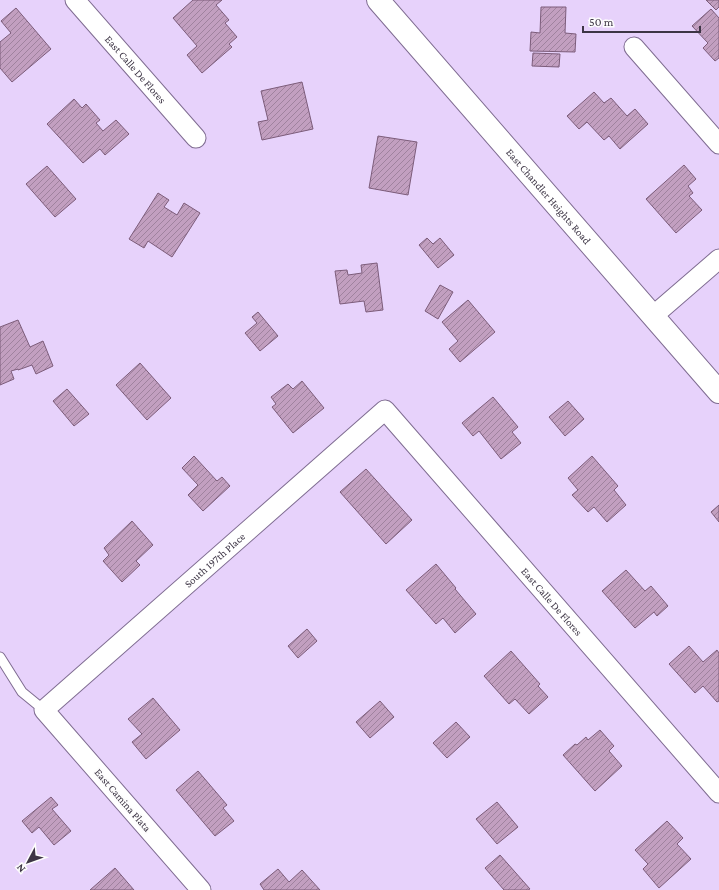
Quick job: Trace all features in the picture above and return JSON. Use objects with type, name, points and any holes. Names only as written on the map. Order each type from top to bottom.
[{"type":"main road","name":"East Chandler Heights Road","points":[[378,0],[719,392]]},
{"type":"street","name":"East Calle De Flores","points":[[75,0],[196,138]]},
{"type":"street","points":[[634,47],[719,144]]},
{"type":"street","points":[[653,316],[719,259]]},
{"type":"street","name":"East Calle De Flores","points":[[385,410],[719,793]]},
{"type":"street","name":"South 197th Place","points":[[44,710],[385,410]]},
{"type":"street","name":"East Camina Plata","points":[[44,710],[201,890]]},
{"type":"lane","points":[[0,657],[22,692],[44,710]]},
{"type":"building","points":[[193,0],[222,0],[216,5],[229,20],[225,23],[237,37],[229,44],[232,47],[202,73],[187,55],[197,46],[173,18]]},
{"type":"building","points":[[706,0],[719,0],[719,7],[716,10]]},
{"type":"building","points":[[541,7],[566,7],[565,33],[576,34],[575,52],[530,51],[531,32],[540,33]]},
{"type":"building","points":[[16,8],[51,49],[12,82],[0,68],[0,42],[11,33],[1,21]]},
{"type":"building","points":[[711,9],[719,18],[719,58],[715,61],[703,48],[708,43],[692,26]]},
{"type":"building","points":[[533,53],[560,54],[559,67],[532,66]]},
{"type":"building","points":[[302,82],[313,129],[262,140],[258,122],[268,120],[261,91]]},
{"type":"building","points":[[594,92],[604,103],[611,98],[627,116],[635,109],[648,124],[620,149],[609,136],[604,140],[587,122],[579,129],[567,116]]},
{"type":"building","points":[[74,99],[82,108],[86,104],[100,120],[96,123],[103,131],[116,120],[129,134],[105,155],[100,149],[83,163],[47,124]]},
{"type":"building","points":[[378,136],[417,142],[408,195],[369,188]]},
{"type":"building","points":[[684,165],[696,179],[688,186],[693,193],[689,196],[702,210],[676,233],[646,199]]},
{"type":"building","points":[[47,166],[76,199],[55,217],[26,184]]},
{"type":"building","points":[[158,193],[169,200],[164,207],[177,215],[184,203],[200,213],[172,257],[148,241],[144,248],[129,239]]},
{"type":"building","points":[[427,238],[433,244],[440,238],[454,255],[438,268],[419,245]]},
{"type":"building","points":[[377,263],[383,310],[366,312],[364,301],[340,304],[335,271],[347,270],[348,275],[362,273],[361,265]]},
{"type":"building","points":[[440,285],[453,292],[438,319],[425,311]]},
{"type":"building","points":[[468,300],[495,332],[460,362],[449,349],[458,341],[442,322]]},
{"type":"building","points":[[258,312],[278,336],[260,351],[245,333],[257,323],[252,317]]},
{"type":"building","points":[[18,320],[30,347],[43,341],[53,366],[36,374],[32,365],[11,371],[14,379],[0,385],[0,327]]},
{"type":"building","points":[[140,363],[171,398],[147,420],[116,385]]},
{"type":"building","points":[[302,381],[324,408],[293,433],[272,407],[276,404],[271,397],[288,384],[293,389]]},
{"type":"building","points":[[67,389],[89,414],[74,426],[53,401]]},
{"type":"building","points":[[493,397],[518,427],[512,432],[521,443],[501,459],[479,431],[473,436],[462,423]]},
{"type":"building","points":[[568,401],[584,419],[565,436],[549,417]]},
{"type":"building","points":[[194,456],[217,481],[222,477],[230,486],[203,511],[188,495],[198,485],[182,468]]},
{"type":"building","points":[[592,456],[618,486],[614,490],[626,505],[607,522],[594,507],[588,512],[572,495],[578,490],[568,478]]},
{"type":"building","points":[[366,469],[412,520],[386,544],[340,492]]},
{"type":"building","points":[[719,505],[719,522],[711,512]]},
{"type":"building","points":[[132,521],[153,545],[136,561],[140,565],[122,582],[103,561],[109,555],[104,548]]},
{"type":"building","points":[[436,564],[476,614],[455,633],[443,618],[436,624],[406,590]]},
{"type":"building","points":[[626,570],[645,591],[651,586],[668,606],[657,616],[654,612],[635,628],[602,591]]},
{"type":"building","points":[[307,629],[317,641],[298,658],[288,646]]},
{"type":"building","points":[[689,646],[703,662],[717,650],[719,653],[719,701],[717,702],[703,686],[695,693],[669,664]]},
{"type":"building","points":[[511,651],[540,684],[538,686],[548,697],[529,714],[515,699],[509,704],[484,676]]},
{"type":"building","points":[[153,698],[180,730],[146,759],[132,742],[142,734],[128,719]]},
{"type":"building","points":[[380,701],[394,717],[370,738],[356,722]]},
{"type":"building","points":[[456,722],[470,737],[447,758],[433,743]]},
{"type":"building","points":[[600,730],[614,746],[609,751],[622,766],[595,791],[563,755],[575,744],[577,745],[586,737],[588,740]]},
{"type":"building","points":[[198,771],[227,805],[223,808],[234,821],[215,836],[176,790]]},
{"type":"building","points":[[51,797],[58,805],[52,809],[71,831],[54,845],[39,827],[32,833],[22,821]]},
{"type":"building","points":[[497,802],[518,827],[497,844],[476,819]]},
{"type":"building","points":[[667,821],[683,838],[677,844],[691,859],[659,888],[643,869],[648,864],[635,850]]},
{"type":"building","points":[[500,855],[530,889],[504,890],[485,868]]},
{"type":"building","points":[[115,868],[134,890],[90,890]]},
{"type":"building","points":[[278,869],[289,882],[302,870],[320,890],[264,890],[260,884]]}]
